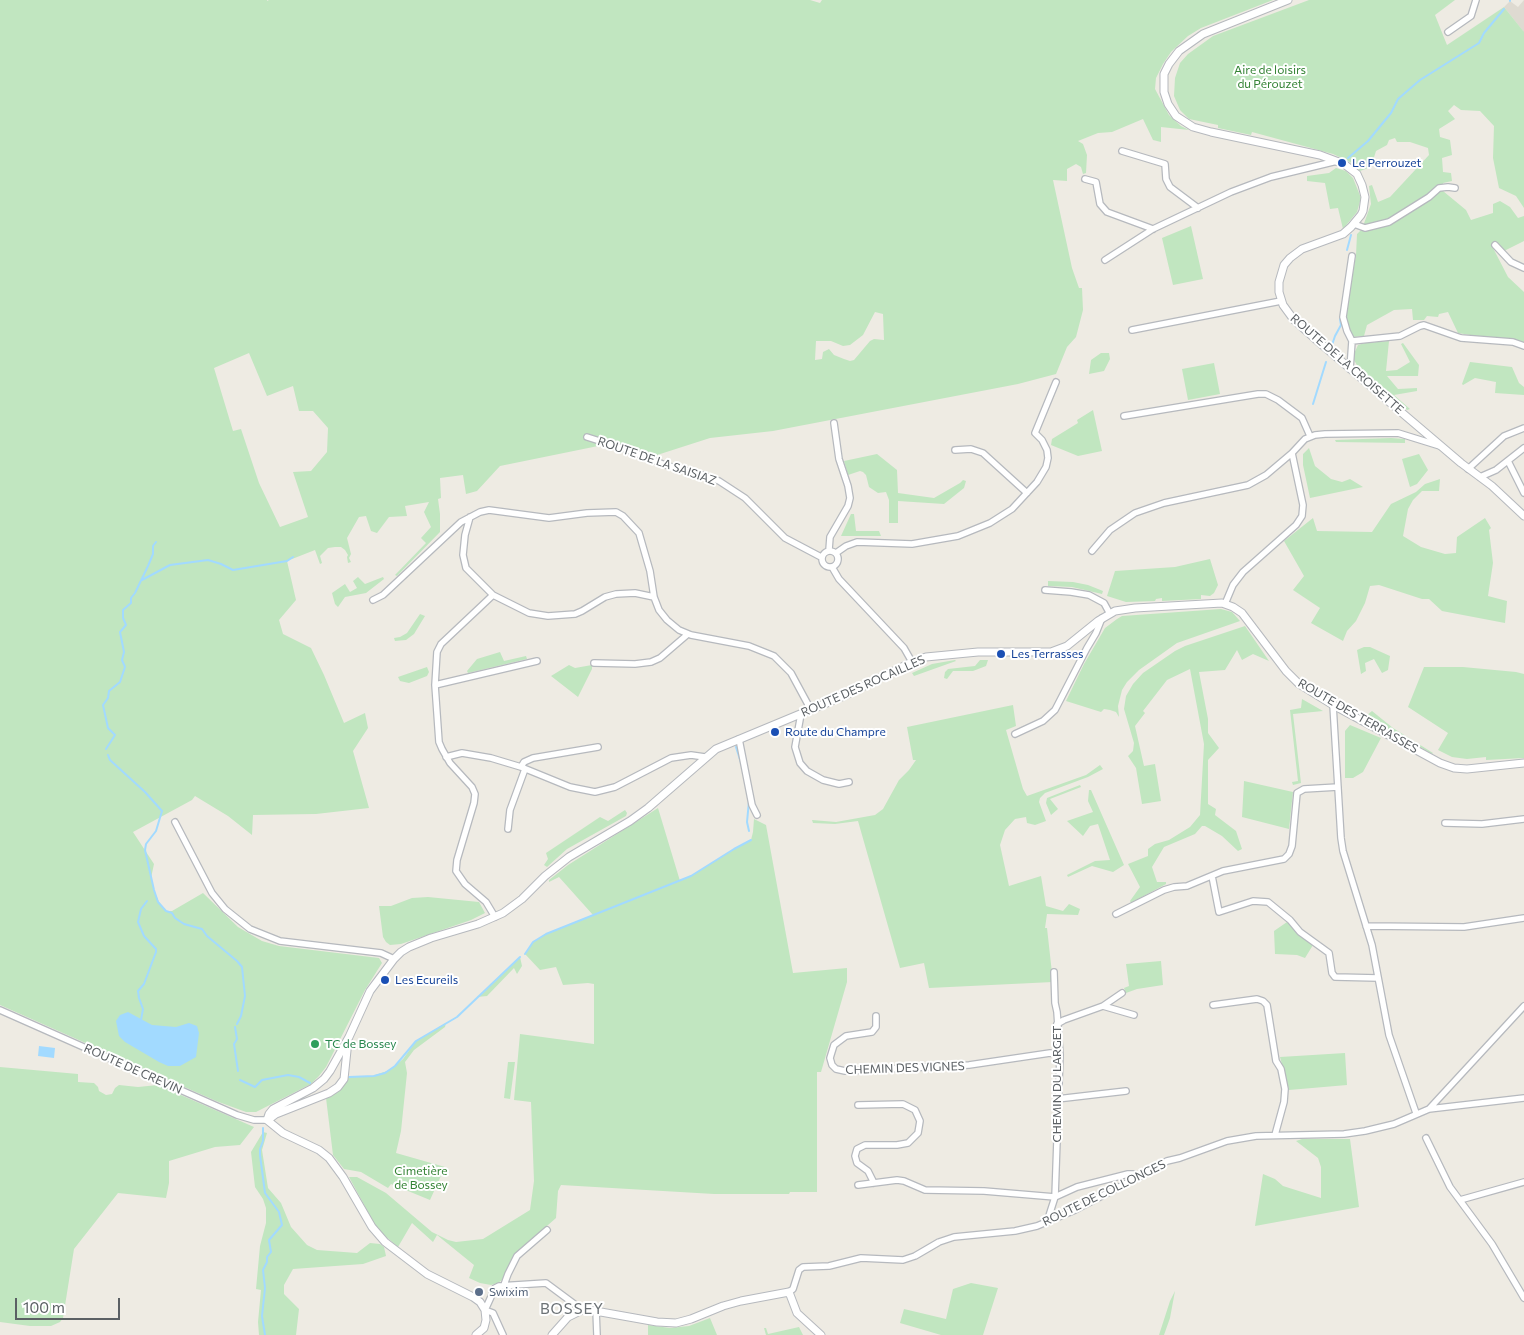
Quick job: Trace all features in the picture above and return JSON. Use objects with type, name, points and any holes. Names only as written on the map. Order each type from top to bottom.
[{"type":"street","points":[[1288,0],[1204,34],[1185,46],[1174,56],[1167,67],[1164,80],[1166,99],[1176,116],[1193,127],[1306,151],[1337,161],[1354,172],[1362,184],[1365,197],[1364,206],[1361,215],[1354,224],[1365,228],[1389,222],[1439,188],[1455,188]]},
{"type":"street","points":[[1448,32],[1472,16],[1476,0]]},
{"type":"street","points":[[1122,151],[1166,164],[1166,179],[1170,188],[1198,208]]},
{"type":"street","points":[[1105,260],[1153,229],[1265,179],[1337,161]]},
{"type":"street","points":[[1085,179],[1096,182],[1100,204],[1107,212],[1153,229]]},
{"type":"street","name":"ROUTE DE LA CROISETTE","points":[[1354,224],[1338,236],[1302,249],[1284,265],[1280,276],[1279,292],[1285,309],[1300,325],[1350,369],[1524,516]]},
{"type":"street","points":[[1495,245],[1511,262],[1524,268]]},
{"type":"street","points":[[1350,369],[1352,341],[1346,331],[1343,317],[1352,256]]},
{"type":"street","points":[[1132,330],[1281,301]]},
{"type":"street","points":[[1352,341],[1400,336],[1424,325],[1461,338],[1512,342],[1524,346]]},
{"type":"street","points":[[836,554],[846,546],[857,542],[912,544],[958,536],[978,529],[1012,509],[1042,475],[1047,462],[1048,454],[1046,447],[1035,434],[1056,382]]},
{"type":"street","points":[[1124,416],[1266,394],[1278,400],[1302,418],[1310,436]]},
{"type":"street","points":[[829,550],[830,537],[848,506],[850,498],[838,459],[834,423]]},
{"type":"street","points":[[1468,469],[1504,436],[1524,428]]},
{"type":"street","points":[[1092,551],[1110,530],[1135,513],[1164,503],[1248,485],[1266,475],[1310,436],[1398,433],[1442,446]]},
{"type":"street","name":"ROUTE DE LA SAISIAZ","points":[[587,437],[628,450],[665,465],[703,474],[719,481],[745,498],[785,538],[821,557]]},
{"type":"street","points":[[1480,477],[1496,470],[1524,448]]},
{"type":"street","points":[[955,450],[971,449],[983,452],[1027,493]]},
{"type":"street","points":[[1105,616],[1128,609],[1225,604],[1233,585],[1243,572],[1296,525],[1302,516],[1302,505],[1292,453]]},
{"type":"street","points":[[1508,462],[1524,493]]},
{"type":"street","points":[[374,600],[383,595],[448,534],[470,517],[480,512],[489,510],[549,518],[587,513],[620,513],[635,528],[642,540],[654,597],[659,610],[667,620],[688,634],[749,646],[774,656],[791,673],[811,710]]},
{"type":"street","points":[[470,517],[464,546],[464,565],[470,574],[493,595],[529,613],[548,616],[579,612],[616,594],[635,593],[654,597]]},
{"type":"street","points":[[829,550],[836,554],[838,561],[832,567]]},
{"type":"street","points":[[829,550],[821,557],[824,565],[832,567],[839,579],[904,648],[912,662]]},
{"type":"street","points":[[1015,734],[1042,722],[1055,710],[1105,616],[1104,603],[1089,595],[1045,590]]},
{"type":"street","points":[[493,595],[441,644],[437,652],[434,684],[439,742],[446,757],[472,787],[475,794],[457,860],[456,871],[460,879],[486,902],[495,917]]},
{"type":"street","name":"ROUTE DES TERRASSES","points":[[1225,604],[1242,614],[1282,667],[1295,681],[1333,705],[1440,763],[1450,767],[1473,768],[1524,764]]},
{"type":"street","name":"ROUTE DES ROCAILLES","points":[[394,959],[409,946],[495,917],[522,899],[569,857],[643,812],[716,749],[811,710],[926,657],[972,652],[1051,652],[1060,650],[1071,644],[1105,616]]},
{"type":"street","points":[[594,663],[635,664],[654,661],[688,634]]},
{"type":"street","points":[[434,684],[537,661]]},
{"type":"street","points":[[1333,705],[1343,851],[1374,954],[1388,1035],[1416,1113]]},
{"type":"street","points":[[801,714],[795,747],[801,765],[811,774],[827,781],[838,784],[849,782]]},
{"type":"street","points":[[738,739],[752,805],[757,815]]},
{"type":"street","points":[[508,829],[510,810],[524,762],[530,759],[598,747]]},
{"type":"street","points":[[446,757],[456,753],[467,753],[491,758],[523,768],[570,787],[595,792],[615,787],[671,758],[691,755],[705,757]]},
{"type":"street","points":[[1116,914],[1164,890],[1187,886],[1223,870],[1284,859],[1292,849],[1297,793],[1302,790],[1338,787]]},
{"type":"street","points":[[1445,823],[1482,824],[1524,819]]},
{"type":"street","points":[[175,822],[212,893],[226,910],[250,929],[280,941],[381,952],[394,959],[370,991],[348,1037],[324,1079],[312,1088],[273,1109],[267,1120]]},
{"type":"street","points":[[1212,876],[1219,912],[1253,901],[1268,902],[1290,920],[1300,932],[1329,953],[1332,973],[1335,977],[1378,978]]},
{"type":"street","points":[[1366,926],[1464,927],[1524,918]]},
{"type":"street","name":"CHEMIN DU LARGET","points":[[1047,1222],[1055,1197],[1060,1054],[1054,972]]},
{"type":"street","points":[[1057,1024],[1103,1006],[1122,993]]},
{"type":"street","points":[[1213,1005],[1257,999],[1268,1005],[1276,1061],[1281,1070],[1285,1089],[1284,1102],[1275,1135]]},
{"type":"street","points":[[1103,1006],[1134,1015]]},
{"type":"street","points":[[1429,1109],[1524,1006]]},
{"type":"street","name":"ROUTE DE CREVIN","points":[[0,1010],[237,1115],[249,1119],[267,1120]]},
{"type":"street","name":"CHEMIN DES VIGNES","points":[[876,1016],[874,1031],[846,1036],[834,1045],[830,1052],[830,1060],[836,1069],[845,1071],[964,1065],[1050,1053],[1060,1054]]},
{"type":"street","points":[[267,1120],[276,1114],[325,1095],[338,1087],[344,1079],[348,1037]]},
{"type":"street","points":[[1057,1099],[1126,1091]]},
{"type":"street","name":"ROUTE DE COLLONGES","points":[[789,1292],[794,1289],[799,1270],[802,1268],[828,1266],[861,1258],[903,1260],[915,1256],[938,1242],[949,1239],[1014,1231],[1047,1222],[1167,1161],[1218,1143],[1248,1137],[1344,1134],[1365,1131],[1394,1124],[1429,1109],[1524,1098]]},
{"type":"street","points":[[858,1105],[903,1104],[914,1110],[920,1121],[918,1133],[906,1144],[865,1145],[857,1149],[855,1156],[857,1163],[868,1171],[874,1183]]},
{"type":"street","points":[[267,1120],[283,1133],[319,1150],[329,1158],[343,1177],[372,1227],[385,1242],[427,1274],[478,1300],[487,1315],[485,1325],[476,1335]]},
{"type":"street","points":[[1426,1138],[1450,1187],[1492,1244],[1524,1298]]},
{"type":"street","points":[[858,1185],[897,1180],[925,1190],[984,1191],[1055,1197],[1077,1187],[1128,1174],[1138,1177]]},
{"type":"street","points":[[1460,1200],[1524,1182]]},
{"type":"street","points":[[504,1286],[517,1256],[547,1230]]},
{"type":"street","points":[[485,1310],[495,1288],[546,1284],[580,1311]]},
{"type":"street","points":[[552,1335],[568,1318],[587,1309],[657,1322],[676,1323],[741,1301],[789,1292],[797,1313],[821,1335]]},
{"type":"street","points":[[485,1310],[493,1313],[503,1335]]},
{"type":"street","points":[[596,1310],[597,1335]]},
{"type":"shaded area","points":[[1524,0],[1524,141],[1523,31],[1504,7],[1510,1],[1518,7]]},
{"type":"green space","points":[[0,0],[810,0],[820,3],[822,0],[1273,0],[1201,28],[1188,36],[1171,52],[1163,64],[1156,78],[1155,89],[1169,115],[1181,126],[1189,130],[1161,127],[1161,142],[1153,140],[1143,119],[1112,132],[1098,133],[1078,141],[1083,144],[1087,155],[1086,173],[1083,174],[1081,167],[1076,164],[1067,169],[1067,181],[1053,180],[1072,268],[1079,288],[1082,288],[1083,310],[1076,337],[1067,347],[1056,374],[1018,384],[773,431],[710,438],[654,456],[603,440],[603,445],[500,466],[477,491],[466,494],[463,475],[440,478],[441,498],[438,499],[440,532],[397,576],[395,575],[426,543],[421,538],[431,527],[424,512],[429,502],[405,506],[407,516],[389,517],[377,533],[371,531],[366,516],[359,517],[347,538],[351,562],[348,563],[348,555],[341,547],[328,548],[320,556],[322,563],[320,564],[315,550],[287,561],[296,600],[279,620],[283,634],[311,648],[344,723],[365,713],[368,728],[353,751],[369,808],[316,814],[253,815],[252,835],[228,816],[195,796],[192,800],[133,832],[154,864],[151,878],[154,890],[159,902],[166,911],[172,911],[203,893],[238,927],[262,941],[279,946],[379,958],[382,963],[365,990],[326,1067],[311,1084],[256,1112],[246,1112],[216,1101],[0,1005]],"holes":[[[875,312],[883,314],[884,340],[874,339],[870,341],[854,360],[850,361],[834,355],[829,349],[823,352],[822,359],[815,360],[816,341],[831,341],[843,346],[850,345],[863,335]],[[249,353],[267,396],[293,386],[299,411],[313,411],[328,428],[327,452],[311,471],[293,472],[308,517],[280,527],[259,483],[241,429],[233,431],[214,368]]]},
{"type":"green space","name":"Aire de loisirs du Pérouzet","points":[[1309,0],[1455,0],[1435,15],[1447,45],[1504,7],[1524,32],[1524,208],[1516,196],[1499,188],[1493,158],[1494,126],[1480,111],[1461,110],[1454,105],[1448,111],[1455,119],[1439,129],[1440,137],[1450,140],[1452,155],[1442,158],[1443,172],[1451,173],[1452,181],[1443,183],[1443,191],[1466,210],[1471,220],[1493,213],[1493,204],[1500,201],[1510,207],[1518,218],[1524,216],[1524,241],[1504,251],[1496,242],[1492,246],[1508,277],[1524,292],[1524,344],[1458,333],[1448,312],[1439,314],[1438,317],[1427,316],[1424,320],[1413,320],[1412,309],[1394,310],[1367,325],[1364,336],[1353,337],[1345,320],[1356,255],[1357,234],[1362,229],[1371,204],[1369,186],[1372,185],[1378,202],[1390,197],[1429,155],[1428,148],[1410,142],[1397,142],[1395,138],[1389,140],[1387,145],[1376,151],[1371,167],[1360,171],[1354,164],[1333,154],[1252,132],[1251,135],[1218,128],[1218,125],[1189,119],[1180,110],[1174,96],[1175,78],[1180,63],[1188,54],[1213,36]]},
{"type":"green space","points":[[1336,168],[1346,171],[1353,178],[1361,198],[1357,212],[1343,229],[1338,208],[1330,209],[1325,183],[1307,181],[1307,176],[1329,173]]},
{"type":"green space","points":[[1191,226],[1203,279],[1173,285],[1162,238]]},
{"type":"green space","points":[[1389,341],[1386,371],[1397,370],[1410,362],[1401,344],[1403,343],[1419,365],[1418,376],[1387,376],[1398,389],[1417,388],[1417,391],[1394,395],[1410,409],[1407,410],[1358,367],[1354,360],[1353,356],[1358,345]]},
{"type":"green space","points":[[1101,353],[1109,353],[1110,359],[1104,371],[1089,374],[1091,360]]},
{"type":"green space","points":[[1470,362],[1512,367],[1519,383],[1524,387],[1524,395],[1495,393],[1496,382],[1475,378],[1463,385]]},
{"type":"green space","points":[[1214,363],[1220,394],[1188,400],[1182,369]]},
{"type":"green space","points":[[1093,410],[1102,451],[1078,456],[1051,445],[1052,439],[1078,423],[1077,420]]},
{"type":"green space","points":[[1405,439],[1405,443],[1336,442],[1335,440]]},
{"type":"green space","points":[[1309,448],[1315,466],[1331,479],[1342,482],[1350,479],[1363,487],[1310,498],[1303,465],[1303,454]]},
{"type":"green space","points":[[877,454],[897,470],[898,493],[934,498],[963,480],[966,481],[964,488],[944,504],[898,501],[898,523],[889,523],[889,500],[886,492],[878,493],[869,487],[866,475],[863,472],[860,471],[848,475],[844,461]]},
{"type":"green space","points":[[1419,454],[1428,470],[1417,484],[1410,487],[1402,459]]},
{"type":"green space","points":[[1440,479],[1439,491],[1422,491],[1413,500],[1408,509],[1403,536],[1421,547],[1445,554],[1456,553],[1457,537],[1485,518],[1491,528],[1489,530],[1493,563],[1488,596],[1507,601],[1505,623],[1442,611],[1429,599],[1422,599],[1379,585],[1370,586],[1365,603],[1356,621],[1347,631],[1343,641],[1311,623],[1320,608],[1293,590],[1304,576],[1284,541],[1313,518],[1317,531],[1372,532],[1391,504],[1416,492],[1425,484]]},
{"type":"green space","points":[[851,514],[854,514],[856,531],[879,531],[881,536],[841,536]]},
{"type":"green space","points":[[1210,559],[1218,585],[1210,596],[1201,595],[1201,599],[1162,601],[1162,598],[1155,601],[1126,602],[1107,596],[1115,571],[1175,567]]},
{"type":"green space","points":[[358,577],[365,584],[383,577],[384,579],[366,593],[345,597],[338,607],[335,604],[332,593],[345,584],[350,592],[357,588],[353,581]]},
{"type":"green space","points":[[1048,581],[1073,582],[1103,591],[1102,594],[1072,587],[1048,586]]},
{"type":"green space","points":[[1221,609],[1232,612],[1240,621],[1177,643],[1139,670],[1122,690],[1118,706],[1119,717],[1116,712],[1110,710],[1104,709],[1101,712],[1066,701],[1084,664],[1105,628],[1122,616]]},
{"type":"green space","points":[[420,614],[425,616],[414,634],[406,640],[395,641],[394,638],[407,633]]},
{"type":"green space","points":[[1245,626],[1269,661],[1253,654],[1242,660],[1237,650],[1225,670],[1199,672],[1208,719],[1208,733],[1219,748],[1208,760],[1208,804],[1216,809],[1215,815],[1236,831],[1242,849],[1238,851],[1222,836],[1202,826],[1195,834],[1164,847],[1152,867],[1157,882],[1166,882],[1166,884],[1131,903],[1130,901],[1140,887],[1128,864],[1148,856],[1148,849],[1155,844],[1169,840],[1190,827],[1200,815],[1204,744],[1190,669],[1167,680],[1143,711],[1145,713],[1135,726],[1144,766],[1155,764],[1161,801],[1142,804],[1136,768],[1128,756],[1133,751],[1134,743],[1124,709],[1126,696],[1133,684],[1143,673],[1175,651]]},
{"type":"green space","points":[[1370,647],[1390,656],[1388,670],[1382,673],[1374,659],[1365,663],[1366,671],[1361,674],[1357,650]]},
{"type":"green space","points":[[500,652],[504,661],[526,656],[527,659],[468,673],[467,671],[477,659]]},
{"type":"green space","points":[[955,660],[914,676],[912,673],[932,664]]},
{"type":"green space","points":[[980,660],[988,660],[986,666],[973,671],[953,671],[947,679],[944,678],[945,672],[948,669],[975,666]]},
{"type":"green space","points":[[569,665],[575,668],[592,665],[592,669],[578,697],[551,676]]},
{"type":"green space","points":[[427,667],[429,672],[427,676],[409,683],[400,681],[398,677]]},
{"type":"green space","points":[[1424,667],[1463,667],[1524,674],[1524,758],[1486,760],[1486,757],[1467,759],[1452,757],[1438,750],[1448,733],[1408,707]]},
{"type":"green space","points":[[1302,699],[1323,711],[1293,714],[1301,783],[1293,785],[1292,782],[1298,781],[1290,710],[1301,708]]},
{"type":"green space","points":[[1013,705],[1016,726],[1006,730],[1023,789],[1027,796],[1086,775],[1100,765],[1103,769],[1088,777],[1045,793],[1039,802],[1046,821],[1035,825],[1027,823],[1026,817],[1015,819],[1005,830],[1000,845],[1009,886],[1041,876],[1046,906],[1063,911],[1069,904],[1080,909],[1078,915],[1047,914],[1045,928],[1047,928],[1053,982],[929,988],[924,963],[900,968],[858,821],[835,824],[813,823],[812,820],[836,822],[875,815],[883,809],[899,780],[916,760],[913,760],[907,727]]},
{"type":"green space","points":[[1372,711],[1393,728],[1433,753],[1366,716]]},
{"type":"green space","points":[[1350,725],[1381,738],[1363,772],[1353,778],[1345,778],[1345,731]]},
{"type":"green space","points":[[1244,781],[1293,792],[1289,829],[1242,817]]},
{"type":"green space","points":[[1080,785],[1081,787],[1050,799],[1058,809],[1051,815],[1046,803],[1047,798]]},
{"type":"green space","points":[[1089,790],[1091,790],[1124,865],[1113,872],[1092,866],[1068,877],[1067,875],[1095,861],[1110,860],[1098,824],[1090,826],[1083,836],[1067,821],[1093,812],[1088,801]]},
{"type":"green space","points":[[658,808],[680,881],[751,840],[754,819],[766,825],[793,973],[847,968],[847,982],[821,1072],[817,1072],[817,1192],[714,1194],[561,1185],[558,1191],[556,1218],[514,1255],[502,1280],[491,1285],[469,1278],[474,1265],[437,1235],[433,1242],[412,1223],[398,1247],[375,1225],[349,1177],[357,1177],[386,1193],[432,1232],[456,1242],[483,1239],[530,1210],[534,1181],[531,1102],[514,1100],[520,1034],[594,1044],[594,984],[563,985],[556,967],[540,970],[525,954],[533,942],[546,934],[593,915],[559,877],[549,882],[549,880],[568,865]]},
{"type":"green space","points":[[625,810],[626,816],[567,849],[547,867],[544,865],[548,859],[546,853],[600,817],[608,821]]},
{"type":"green space","points":[[428,897],[479,902],[485,913],[471,920],[401,944],[390,945],[386,942],[383,937],[379,906],[391,906],[412,898]]},
{"type":"green space","points":[[1287,922],[1313,945],[1305,958],[1297,955],[1275,954],[1274,931]]},
{"type":"green space","points":[[520,957],[522,966],[517,974],[514,968],[487,996],[477,997],[484,992]]},
{"type":"green space","points":[[1161,961],[1163,985],[1137,989],[1126,993],[1124,988],[1129,986],[1126,964]]},
{"type":"green space","name":"Cimetière de Bossey","points":[[446,1023],[445,1027],[414,1050],[405,1062],[407,1073],[401,1131],[396,1153],[445,1167],[430,1200],[391,1184],[388,1188],[361,1172],[344,1169],[333,1155],[326,1098],[338,1092],[349,1077],[369,1077],[390,1070],[403,1059],[416,1041]]},
{"type":"green space","points":[[1345,1053],[1347,1085],[1289,1090],[1280,1057]]},
{"type":"green space","points":[[508,1062],[515,1062],[510,1099],[504,1098]]},
{"type":"green space","points":[[0,1067],[78,1074],[78,1082],[94,1083],[99,1091],[106,1095],[112,1094],[119,1085],[138,1087],[158,1085],[254,1127],[240,1145],[215,1147],[169,1161],[169,1183],[166,1198],[118,1193],[74,1249],[63,1318],[60,1322],[51,1326],[30,1326],[0,1322]]},
{"type":"green space","points":[[263,1132],[267,1133],[262,1150],[268,1188],[281,1203],[291,1227],[307,1245],[317,1250],[357,1253],[370,1243],[380,1244],[384,1247],[386,1256],[363,1264],[293,1269],[284,1285],[284,1294],[299,1309],[296,1335],[259,1335],[258,1322],[261,1290],[256,1289],[260,1246],[266,1223],[266,1208],[263,1199],[255,1187],[251,1152]]},
{"type":"green space","points":[[1302,1139],[1350,1139],[1359,1207],[1255,1226],[1263,1174],[1275,1179],[1283,1186],[1321,1198],[1321,1167],[1318,1158],[1296,1141]]},
{"type":"green space","points":[[971,1283],[998,1288],[983,1335],[941,1335],[900,1323],[904,1309],[946,1319],[953,1289]]},
{"type":"green space","points":[[1175,1291],[1170,1318],[1164,1335],[1159,1335],[1170,1301]]},
{"type":"green space","points":[[710,1318],[717,1335],[648,1335],[648,1325],[670,1328],[689,1326]]},
{"type":"green space","points":[[799,1327],[803,1335],[766,1335],[764,1328],[766,1328],[768,1334]]},
{"type":"water","points":[[128,1012],[152,1025],[176,1027],[189,1023],[197,1026],[199,1033],[196,1057],[180,1066],[168,1066],[125,1042],[119,1036],[116,1021],[120,1015]]},
{"type":"water","points":[[39,1046],[55,1048],[54,1058],[38,1056]]},
{"type":"waterway","points":[[1348,158],[1368,141],[1391,113],[1398,99],[1420,80],[1479,43],[1484,33],[1504,9]]},
{"type":"waterway","points":[[1347,250],[1351,235]]},
{"type":"waterway","points":[[1332,345],[1341,325],[1340,319]]},
{"type":"waterway","points":[[1313,404],[1326,362]]},
{"type":"waterway","points":[[106,749],[115,735],[108,728],[103,705],[108,698],[109,691],[120,682],[125,667],[122,660],[124,652],[120,632],[126,625],[123,618],[123,610],[131,603],[131,598],[148,566],[153,554],[153,546],[156,542]]},
{"type":"waterway","points":[[142,580],[170,565],[208,560],[233,570],[287,561],[293,557]]},
{"type":"waterway","points":[[736,747],[742,766]]},
{"type":"waterway","points":[[108,755],[110,760],[145,792],[162,811],[156,831],[146,844],[145,850],[158,902],[166,911],[172,913],[175,918],[184,924],[202,929],[207,936],[242,967],[245,996],[241,1016],[237,1024]]},
{"type":"waterway","points":[[749,801],[747,822],[749,831]]},
{"type":"waterway","points":[[525,954],[533,942],[546,934],[691,876],[751,840]]},
{"type":"waterway","points":[[141,1020],[143,1009],[138,991],[144,984],[156,952],[156,949],[144,936],[138,922],[141,909],[147,901]]},
{"type":"waterway","points":[[349,1077],[374,1076],[385,1073],[395,1066],[416,1041],[457,1017],[520,957]]},
{"type":"waterway","points":[[235,1027],[237,1039],[234,1044],[238,1071]]},
{"type":"waterway","points":[[240,1080],[255,1087],[262,1080],[288,1075],[299,1077],[310,1083]]},
{"type":"waterway","points":[[263,1128],[260,1155],[265,1193],[279,1212],[282,1225],[269,1240],[271,1252],[267,1257],[263,1270],[265,1288],[262,1316],[265,1335]]},
{"type":"place","name":"Le Perrouzet","points":[[1342,163]]},
{"type":"place","name":"Les Terrasses","points":[[1001,654]]},
{"type":"place","name":"Route du Champre","points":[[775,732]]},
{"type":"place","name":"Les Ecureils","points":[[385,980]]},
{"type":"place","name":"TC de Bossey","points":[[315,1044]]},
{"type":"place","name":"Swixim","points":[[479,1292]]},
{"type":"district","name":"BOSSEY","points":[[572,1309]]}]
